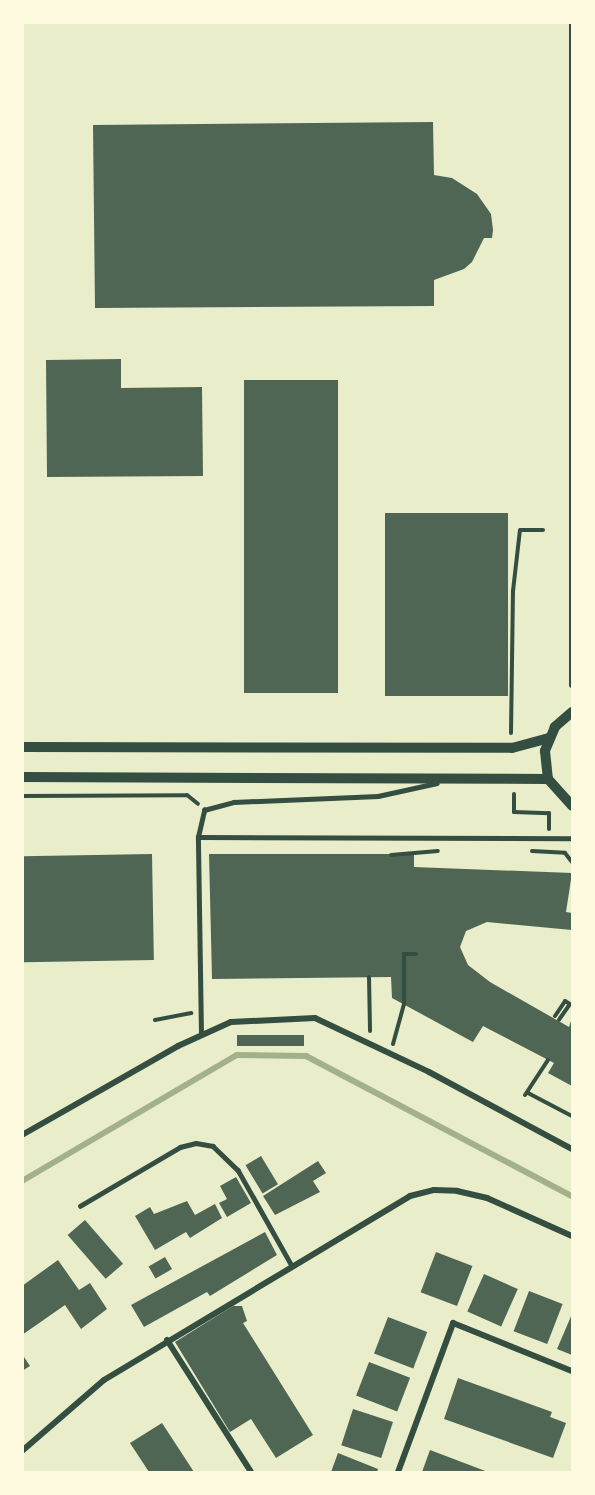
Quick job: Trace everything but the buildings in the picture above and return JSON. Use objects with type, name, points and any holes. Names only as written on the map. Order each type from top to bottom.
[{"type":"street","points":[[572,22],[573,685]]},
{"type":"street","points":[[573,712],[563,718],[549,738],[545,752],[548,779],[573,806]]},
{"type":"street","points":[[22,747],[512,748],[549,738]]},
{"type":"street","points":[[22,777],[548,779]]},
{"type":"street","points":[[22,1135],[201,1035],[231,1022],[315,1018],[391,1053],[573,1149]]},
{"type":"street","points":[[22,1451],[104,1380],[167,1340],[411,1196],[434,1190],[487,1198],[573,1236]]},
{"type":"street","points":[[398,1473],[453,1323],[573,1371]]},
{"type":"street","points":[[167,1340],[251,1473]]},
{"type":"lane","points":[[201,1035],[198,837],[204,810],[234,802],[378,796],[460,778]]},
{"type":"lane","points":[[198,837],[573,838]]},
{"type":"lane","points":[[80,1206],[180,1148],[196,1143],[213,1146],[238,1170],[292,1266]]},
{"type":"path","points":[[511,733],[513,591],[520,530],[543,530]]},
{"type":"path","points":[[514,794],[514,812],[549,813],[549,832]]},
{"type":"path","points":[[22,796],[187,795],[204,810]]},
{"type":"path","points":[[391,855],[441,851]]},
{"type":"path","points":[[530,851],[565,853],[573,862]]},
{"type":"path","points":[[391,1053],[404,1004],[405,954],[416,954]]},
{"type":"path","points":[[369,978],[370,1044]]},
{"type":"path","points":[[555,1016],[565,1001],[570,1004],[559,1020]]},
{"type":"path","points":[[155,1020],[201,1012]]},
{"type":"path","points":[[548,1060],[527,1094],[573,1116]]},
{"type":"waterway","points":[[22,1181],[237,1055],[306,1056],[572,1196]]}]
